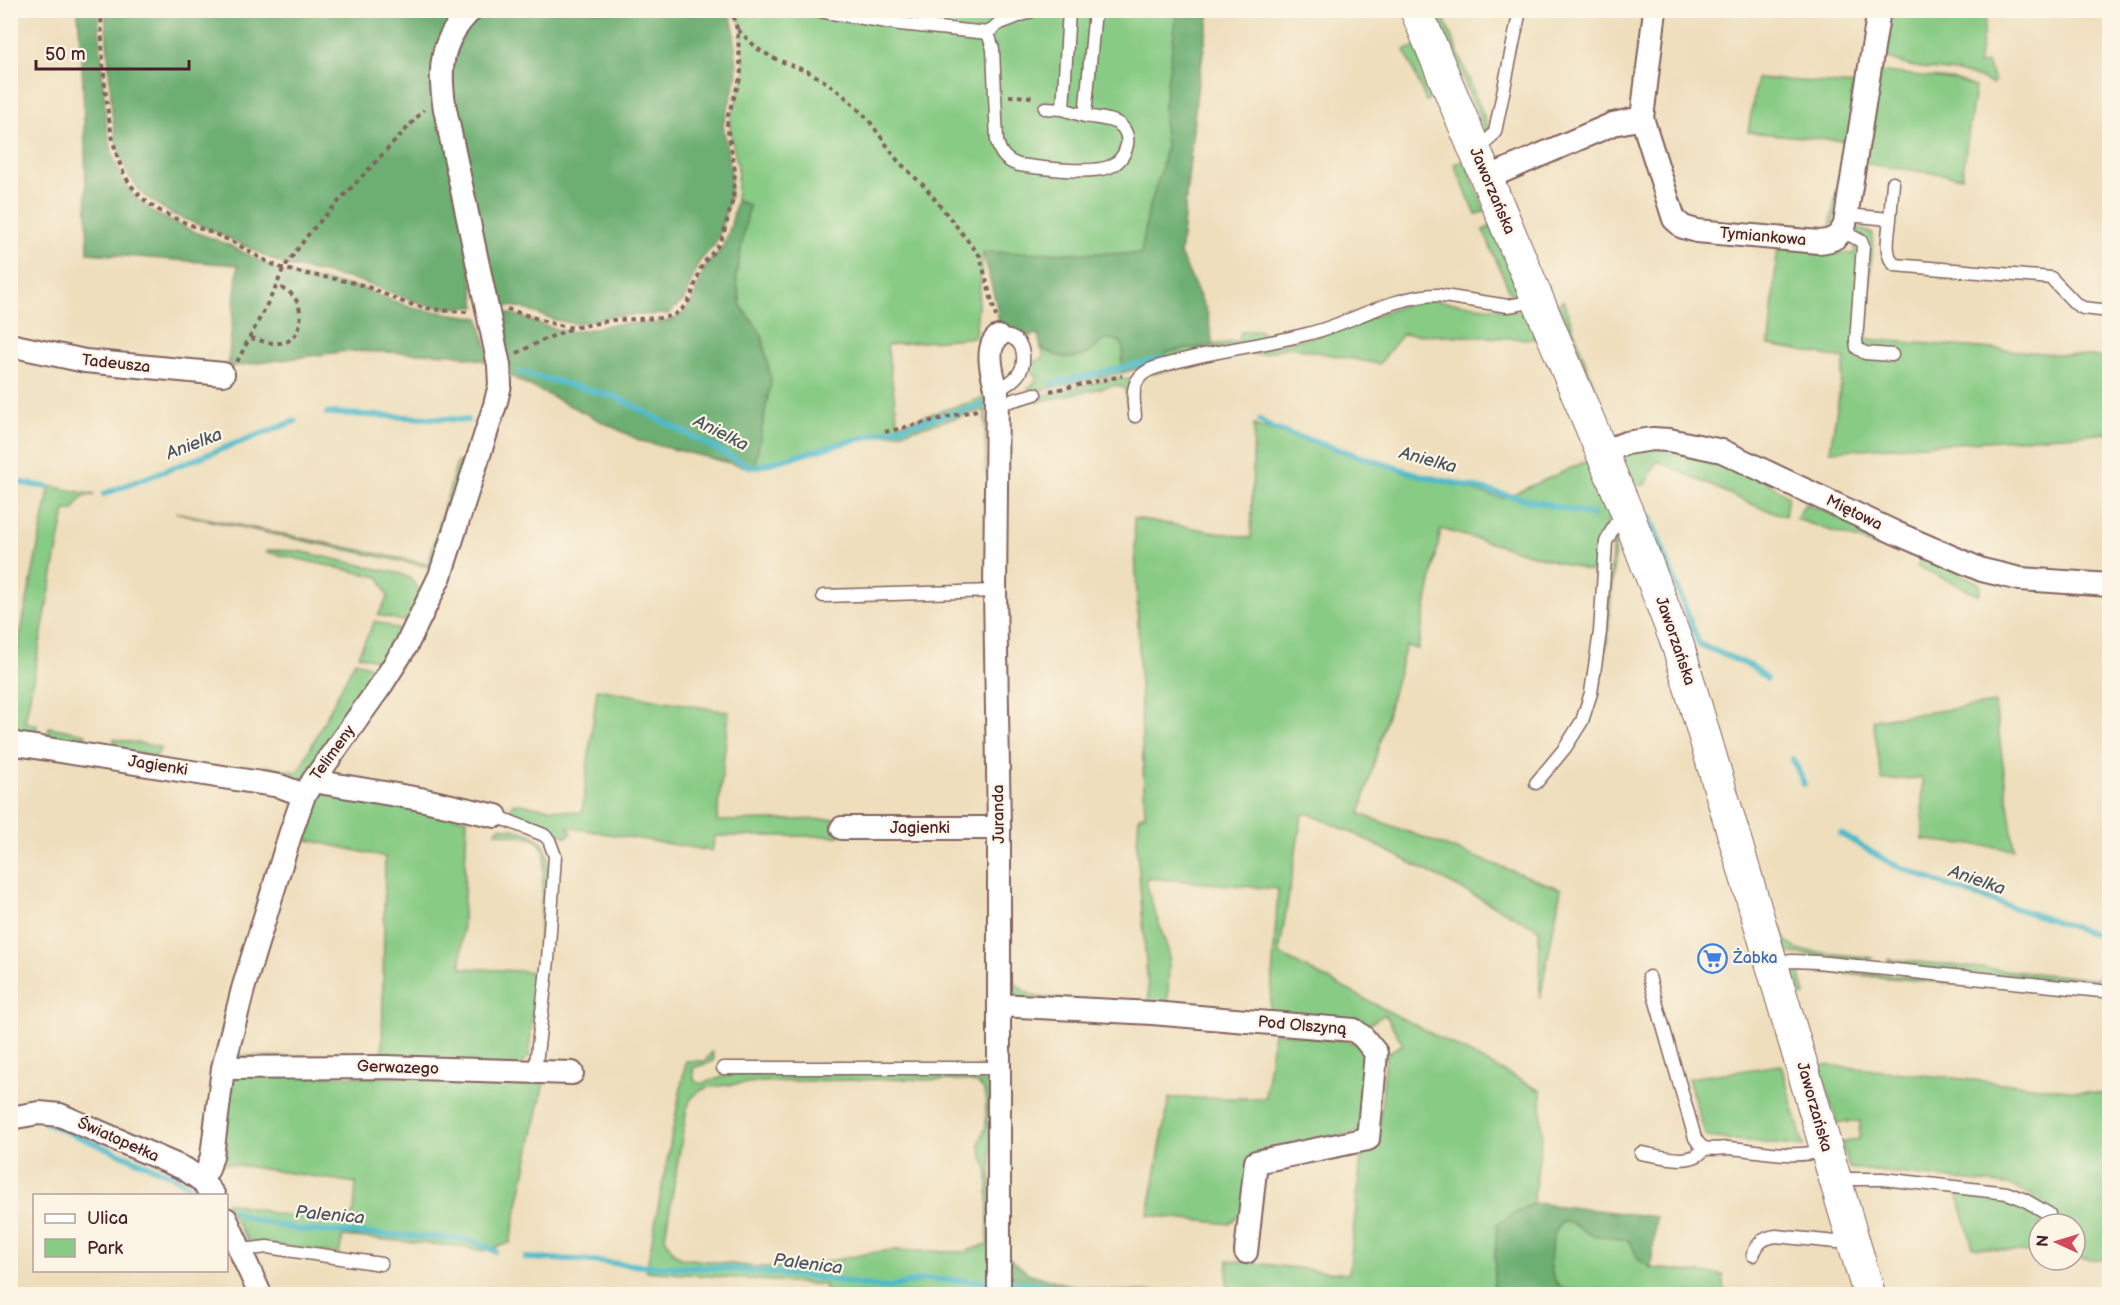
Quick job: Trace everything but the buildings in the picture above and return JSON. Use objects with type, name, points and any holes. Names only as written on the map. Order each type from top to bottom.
[{"type":"street","name":"Telimeny","points":[[208,1188],[208,1169],[212,1156],[223,1068],[243,989],[290,836],[308,788],[382,684],[406,646],[440,576],[500,385],[499,365],[488,309],[442,93],[441,77],[446,46],[453,31],[471,10]]},
{"type":"street","name":"Jaworzańska","points":[[1416,10],[1629,516],[1678,646],[1869,1294]]},
{"type":"street","name":"Tymiankowa","points":[[1655,10],[1642,118],[1674,219],[1683,226],[1697,231],[1809,242],[1837,238],[1844,223]]},
{"type":"street","points":[[1844,223],[1879,10]]},
{"type":"street","points":[[1487,178],[1613,124],[1642,118]]},
{"type":"street","name":"Juranda","points":[[998,337],[994,340],[992,348],[992,369],[996,401],[999,1294]]},
{"type":"street","name":"Tadeusza","points":[[10,345],[85,361],[229,370]]},
{"type":"street","name":"Miętowa","points":[[1602,452],[1626,443],[1653,439],[1722,451],[1896,533],[1982,570],[2020,579],[2109,585]]},
{"type":"street","name":"Jagienki","points":[[10,743],[280,786],[420,799],[496,816]]},
{"type":"street","name":"Jagienki","points":[[842,828],[999,828]]},
{"type":"street","name":"Pod Olszyną","points":[[999,1005],[1152,1013],[1354,1030],[1363,1037],[1376,1053],[1368,1139],[1256,1162],[1246,1252]]},
{"type":"street","name":"Gerwazego","points":[[223,1068],[385,1066],[572,1073]]},
{"type":"street","name":"Światopełka","points":[[10,1118],[39,1113],[60,1115],[185,1169],[208,1188]]},
{"type":"street","points":[[228,1223],[260,1294]]},
{"type":"lane","points":[[813,10],[900,24],[988,33],[998,24],[1034,10]]},
{"type":"lane","points":[[1064,109],[1070,10]]},
{"type":"lane","points":[[1085,116],[1095,10]]},
{"type":"lane","points":[[1474,147],[1486,143],[1495,132],[1520,10]]},
{"type":"lane","points":[[988,33],[993,49],[997,141],[1006,159],[1019,165],[1091,170],[1104,169],[1116,164],[1126,150],[1125,131],[1114,121],[1085,116],[1064,109],[1045,108]]},
{"type":"lane","points":[[1893,183],[1888,253],[1889,259],[1895,265],[2051,278],[2076,304],[2083,308],[2109,311]]},
{"type":"lane","points":[[1844,223],[1890,219]]},
{"type":"lane","points":[[1844,223],[1861,240],[1863,246],[1857,348],[1865,353],[1892,355]]},
{"type":"lane","points":[[1136,416],[1134,394],[1138,378],[1153,368],[1180,360],[1308,334],[1414,297],[1437,295],[1508,306],[1538,301]]},
{"type":"lane","points":[[996,401],[1017,376],[1023,365],[1023,354],[1019,343],[1014,338],[998,337]]},
{"type":"lane","points":[[996,401],[1035,394]]},
{"type":"lane","points":[[1536,783],[1565,748],[1582,721],[1592,693],[1600,632],[1606,542],[1615,524],[1629,516]]},
{"type":"lane","points":[[823,596],[995,591]]},
{"type":"lane","points":[[496,816],[544,835],[549,840],[555,856],[548,960],[536,1072]]},
{"type":"lane","points":[[1773,963],[1817,962],[2101,992]]},
{"type":"lane","points":[[1649,977],[1695,1138],[1699,1144],[1705,1148],[1802,1155],[1827,1150]]},
{"type":"lane","points":[[723,1068],[998,1068]]},
{"type":"lane","points":[[1641,1153],[1691,1158],[1701,1154],[1705,1148]]},
{"type":"lane","points":[[1835,1180],[1883,1179],[2007,1193],[2046,1212]]},
{"type":"lane","points":[[1753,1255],[1760,1241],[1767,1237],[1836,1242],[1853,1240]]},
{"type":"lane","points":[[242,1250],[274,1248],[381,1264]]},
{"type":"path","points":[[101,10],[109,116],[114,146],[127,178],[147,202],[170,216],[231,242],[283,269],[376,289],[429,309],[469,312],[488,309],[518,311],[573,328]]},
{"type":"path","points":[[499,365],[543,340],[573,328],[613,320],[663,318],[674,315],[690,299],[702,265],[723,236],[733,198],[735,170],[727,126],[741,70],[737,29],[732,10]]},
{"type":"path","points":[[737,29],[758,49],[772,58],[811,73],[827,83],[868,119],[898,161],[926,188],[980,256],[994,304],[998,337]]},
{"type":"path","points":[[229,370],[251,338],[283,269],[311,231],[442,93]]},
{"type":"path","points":[[996,95],[1038,98],[1044,103],[1045,108]]},
{"type":"path","points":[[251,338],[273,343],[287,341],[295,334],[301,322],[301,312],[297,301],[288,291],[276,287]]},
{"type":"path","points":[[1035,394],[1114,377],[1138,378]]},
{"type":"path","points":[[885,432],[996,401]]},
{"type":"green space","points":[[78,11],[98,11],[106,122],[113,156],[124,182],[133,195],[156,214],[229,245],[284,273],[361,288],[412,308],[479,318],[489,357],[485,361],[453,354],[348,351],[228,367],[238,265],[88,253],[83,83]]},
{"type":"green space","points":[[105,11],[463,11],[438,51],[476,307],[444,308],[423,304],[356,280],[284,265],[214,231],[172,214],[143,195],[127,173],[117,146],[112,113]]},
{"type":"green space","points":[[479,11],[729,11],[734,30],[737,67],[736,80],[723,125],[731,173],[730,197],[719,236],[699,262],[684,300],[668,314],[612,316],[576,324],[555,320],[519,307],[494,305],[446,77],[467,22]]},
{"type":"green space","points":[[736,11],[1210,11],[1197,89],[1180,254],[983,253],[975,337],[887,345],[898,424],[984,398],[982,355],[986,357],[986,475],[985,410],[899,433],[876,435],[754,469],[771,381],[762,335],[741,306],[736,276],[749,205],[736,201],[738,167],[730,133],[730,121],[745,71],[741,39],[743,31]]},
{"type":"green space","points":[[1177,11],[1210,11],[1197,89],[1180,254],[1207,312],[1213,345],[1167,352],[1165,356],[1153,359],[1153,364],[1122,373],[1123,347],[1122,343],[1116,340],[1107,339],[1088,353],[1070,358],[1052,354],[1041,348],[1038,334],[1028,337],[1015,330],[1000,330],[996,303],[983,252],[1141,254],[1148,212],[1162,167],[1166,145],[1164,106]]},
{"type":"green space","points":[[1434,11],[1441,11],[1489,129],[1485,131]]},
{"type":"green space","points":[[1886,11],[1987,11],[1978,65],[1987,63],[1995,82],[1993,85],[1971,75],[1912,66],[1891,59],[1882,52]]},
{"type":"green space","points":[[1415,47],[1436,96],[1426,101],[1405,50]]},
{"type":"green space","points":[[1885,72],[1957,80],[1975,87],[1962,177],[1868,164],[1864,152],[1880,74]]},
{"type":"green space","points":[[1757,78],[1855,85],[1856,81],[1859,82],[1832,232],[1685,220],[1681,211],[1686,217],[1695,220],[1829,231],[1846,141],[1748,132]]},
{"type":"green space","points":[[1465,160],[1485,211],[1476,215],[1454,164]]},
{"type":"green space","points":[[736,201],[749,205],[736,276],[741,306],[762,335],[771,381],[754,469],[641,441],[512,377],[506,366],[495,312],[514,315],[566,331],[622,323],[660,323],[674,319],[681,315],[691,303],[706,266],[724,244],[731,226]]},
{"type":"green space","points":[[1491,226],[1521,297],[1519,299],[1513,299],[1483,230]]},
{"type":"green space","points":[[1856,227],[1873,234],[1866,339],[2109,358],[2109,433],[1830,451],[1845,359],[1769,345],[1778,244],[1826,248],[1834,252],[1854,254]]},
{"type":"green space","points":[[1429,300],[1525,312],[1537,339],[1403,334],[1379,364],[1289,347],[1256,355],[1246,352],[1151,374],[1158,371],[1324,334],[1404,305]]},
{"type":"green space","points":[[1563,300],[1604,414],[1558,305]]},
{"type":"green space","points":[[1259,330],[1268,338],[1153,364],[1152,359],[1164,356],[1167,352],[1238,341],[1241,332]]},
{"type":"green space","points":[[1106,339],[1122,343],[1122,373],[1034,392],[1028,389],[1037,379],[1030,365],[1044,357],[1041,348],[1058,356],[1075,358],[1087,354]]},
{"type":"green space","points":[[1128,378],[1131,382],[1132,419],[1129,418],[1125,389],[1117,385],[1037,402],[1035,397],[1111,379]]},
{"type":"green space","points":[[1254,425],[1391,468],[1504,498],[1587,461],[1605,504],[1607,503],[1612,512],[1602,534],[1597,573],[1441,529],[1418,649],[1406,646],[1360,814],[1561,889],[1540,998],[1539,929],[1355,834],[1307,813],[1302,815],[1279,954],[1541,1091],[1542,1137],[1533,1203],[1497,1225],[1493,1294],[1226,1294],[1228,1260],[1349,1274],[1362,1148],[1378,1143],[1386,1054],[1403,1044],[1385,1014],[1368,1025],[1270,1012],[1278,889],[1147,878],[1147,889],[1169,953],[1168,1001],[1150,1005],[1022,998],[1006,984],[1009,973],[1021,988],[1037,997],[1123,1003],[1149,1001],[1137,847],[1139,816],[1145,815],[1134,518],[1251,538]]},
{"type":"green space","points":[[1638,449],[1682,449],[1752,472],[1788,496],[1785,516],[1756,506],[1657,461],[1645,485],[1634,485],[1623,462],[1626,457]]},
{"type":"green space","points":[[457,462],[461,464],[463,470],[453,507],[439,550],[428,567],[175,512],[428,564]]},
{"type":"green space","points":[[50,486],[95,495],[83,496],[73,511],[65,510],[25,722],[37,725],[34,742],[11,736],[11,682]]},
{"type":"green space","points":[[1805,504],[1854,525],[1882,543],[1880,547],[1796,519]]},
{"type":"green space","points":[[1622,535],[1622,542],[1615,545],[1608,636],[1597,697],[1595,696],[1605,636],[1613,543],[1614,539]]},
{"type":"green space","points":[[269,550],[298,551],[401,574],[411,579],[419,590],[419,597],[407,622],[378,615],[388,597],[379,577],[266,552]]},
{"type":"green space","points":[[1923,556],[1979,583],[1981,588],[1979,595],[1917,566]]},
{"type":"green space","points":[[375,621],[402,631],[385,663],[358,655]]},
{"type":"green space","points":[[355,661],[381,671],[301,781],[267,777],[265,766],[298,772]]},
{"type":"green space","points":[[597,689],[729,712],[717,821],[839,819],[840,836],[715,836],[712,851],[567,827],[572,833],[566,837],[553,830],[511,816],[509,812],[513,803],[582,813]]},
{"type":"green space","points":[[1995,703],[2014,849],[1923,840],[1922,778],[1882,780],[1873,720]]},
{"type":"green space","points":[[49,727],[86,734],[80,747],[47,742]]},
{"type":"green space","points":[[114,739],[161,747],[156,757],[115,750]]},
{"type":"green space","points":[[337,794],[467,819],[461,968],[537,972],[545,851],[536,839],[496,832],[500,827],[518,830],[533,836],[544,846],[549,863],[543,952],[533,1009],[529,1056],[520,1065],[239,1061],[231,1056],[382,1059],[385,857],[299,838],[306,808],[317,795]]},
{"type":"green space","points":[[1781,926],[1785,940],[1798,950],[1874,958],[1864,961],[1790,953],[1785,948],[1778,927]]},
{"type":"green space","points":[[1887,959],[2094,979],[2105,971],[2109,971],[2109,989],[1911,966],[1897,964]]},
{"type":"green space","points":[[1798,968],[1979,982],[1982,986],[1799,970],[1805,995],[1799,996],[1791,970]]},
{"type":"green space","points":[[1274,1032],[1360,1043],[1369,1056],[1359,1132],[1260,1151],[1241,1213],[1230,1224],[1148,1215],[1169,1098],[1265,1098]]},
{"type":"green space","points":[[712,1052],[714,1059],[711,1062],[693,1068],[694,1080],[700,1084],[736,1073],[960,1073],[976,1077],[987,1083],[990,1086],[993,1294],[825,1294],[825,1285],[646,1271],[686,1061],[705,1061]],"holes":[[[899,1079],[976,1083],[983,1089],[986,1096],[986,1126],[979,1144],[988,1173],[988,1244],[964,1252],[892,1250],[802,1267],[757,1267],[681,1258],[674,1253],[665,1237],[687,1108],[691,1099],[699,1091],[709,1087],[757,1082]]]},
{"type":"green space","points":[[1781,1065],[1804,1147],[1706,1137],[1688,1078]]},
{"type":"green space","points":[[1819,1066],[2109,1094],[2109,1261],[2087,1258],[2087,1212],[2027,1212],[2027,1253],[1973,1247],[1957,1193],[2006,1199],[2028,1208],[2034,1196],[2008,1185],[1849,1168],[1841,1143],[1859,1139],[1860,1121],[1837,1123]]},
{"type":"green space","points":[[240,1074],[512,1080],[518,1086],[523,1086],[528,1082],[544,1082],[510,1243],[482,1251],[465,1247],[343,1236],[339,1254],[249,1242],[228,1210],[228,1202],[273,1213],[346,1225],[354,1211],[356,1183],[224,1163],[227,1146],[223,1141],[230,1081]]},
{"type":"green space","points":[[1533,1203],[1656,1217],[1651,1268],[1638,1259],[1630,1241],[1591,1235],[1573,1224],[1562,1222],[1551,1246],[1552,1274],[1561,1287],[1578,1294],[1493,1294],[1497,1224]]},
{"type":"green space","points":[[1562,1222],[1573,1224],[1591,1235],[1630,1241],[1638,1259],[1651,1268],[1723,1275],[1725,1294],[1578,1294],[1565,1289],[1556,1281],[1550,1264],[1551,1245]]},
{"type":"green space","points":[[1005,1254],[1028,1273],[1061,1283],[1107,1291],[1168,1292],[1171,1294],[1004,1294]]},
{"type":"waterway","name":"Anielka","points":[[1051,384],[1165,358]]},
{"type":"waterway","name":"Anielka","points":[[520,372],[616,397],[749,466],[755,467],[983,405]]},
{"type":"waterway","name":"Anielka","points":[[327,413],[467,420]]},
{"type":"waterway","name":"Anielka","points":[[1260,420],[1271,428],[1419,475],[1593,515]]},
{"type":"waterway","name":"Anielka","points":[[104,494],[295,421]]},
{"type":"waterway","name":"Anielka","points":[[10,481],[47,487]]},
{"type":"waterway","name":"Anielka","points":[[1650,517],[1699,644],[1753,667],[1767,679]]},
{"type":"waterway","name":"Anielka","points":[[1793,759],[1804,784]]},
{"type":"waterway","name":"Anielka","points":[[1841,834],[1892,864],[1953,888],[2110,939]]},
{"type":"waterway","name":"Palenica","points":[[46,1123],[171,1175],[193,1188]]},
{"type":"waterway","name":"Palenica","points":[[233,1211],[255,1220],[300,1230],[462,1239],[476,1242],[495,1251]]},
{"type":"waterway","name":"Palenica","points":[[526,1258],[643,1266],[718,1268],[806,1276],[885,1288],[926,1279],[1040,1284],[1084,1294]]},
{"type":"place","name":"Żabka","points":[[1712,958]]}]
